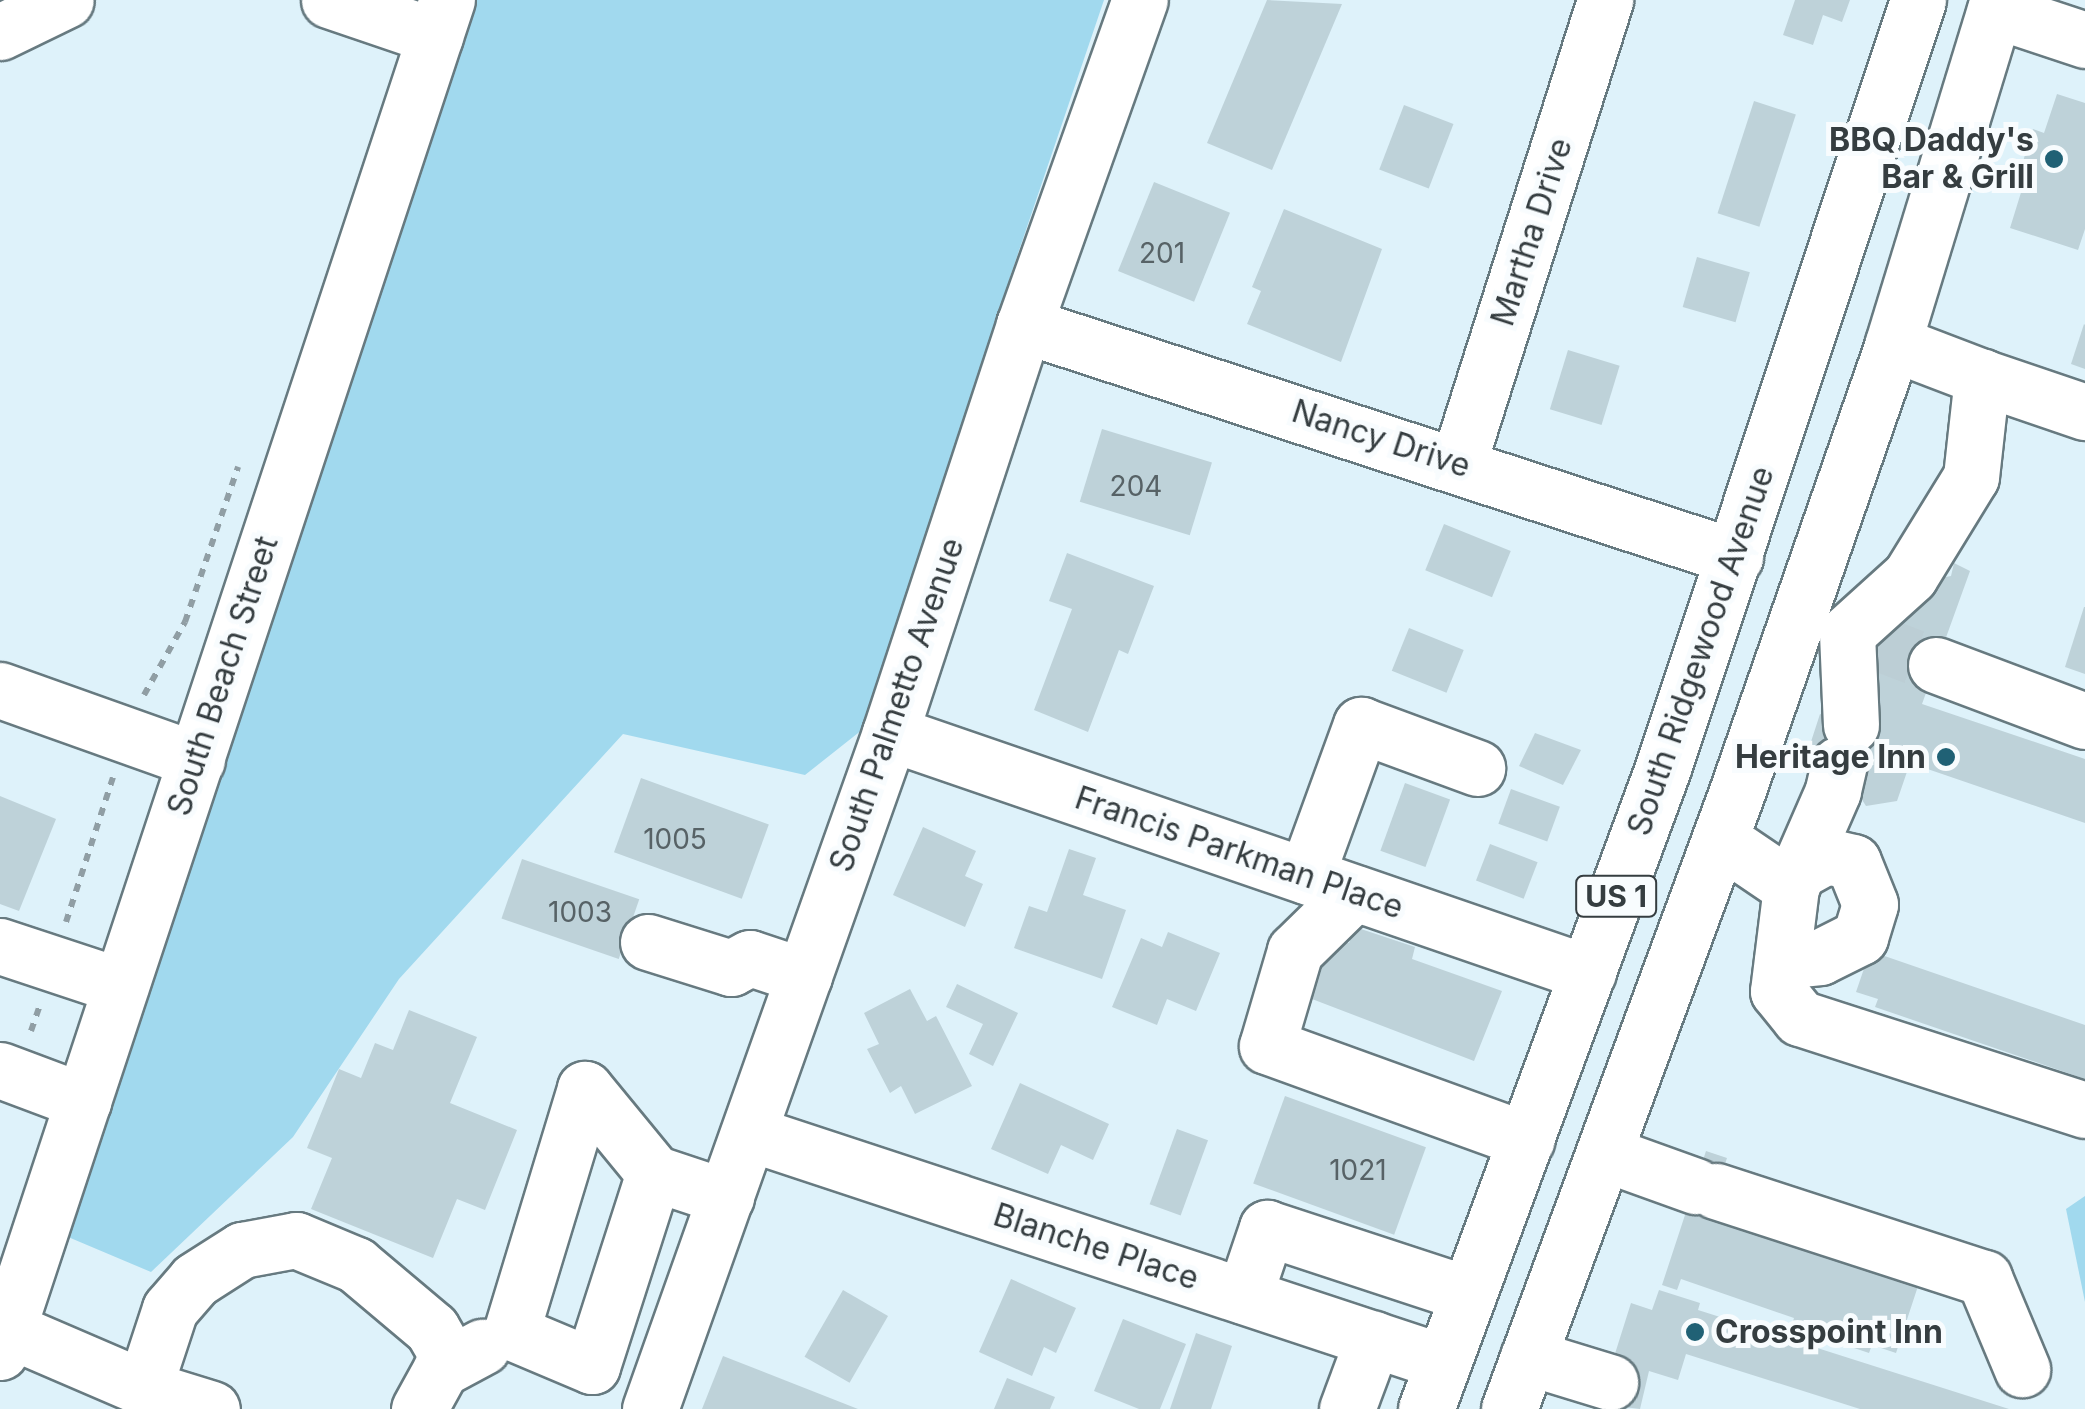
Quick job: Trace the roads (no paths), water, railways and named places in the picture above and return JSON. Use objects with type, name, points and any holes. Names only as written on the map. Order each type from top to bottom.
[{"type":"street","points":[[0,32],[66,0]]},
{"type":"street","points":[[329,0],[441,18]]},
{"type":"street","name":"South Palmetto Avenue","points":[[653,1400],[890,733],[1024,326],[1140,0]]},
{"type":"street","name":"Martha Drive","points":[[1458,464],[1605,0]]},
{"type":"street","name":"South Ridgewood Avenue","points":[[1435,1385],[1736,558],[1918,0]]},
{"type":"street","points":[[1997,5],[2085,40]]},
{"type":"street","name":"US 1","points":[[1519,1394],[1742,776],[1829,616],[1893,343],[1997,5]]},
{"type":"street","name":"South Beach Street","points":[[2,1336],[84,1101],[441,18]]},
{"type":"street","name":"Nancy Drive","points":[[1024,326],[1458,464],[1736,558]]},
{"type":"street","points":[[1893,343],[2085,412]]},
{"type":"street","points":[[1829,616],[1910,576],[1972,478],[1982,377]]},
{"type":"street","points":[[1778,426],[1786,545],[1794,568],[1829,616],[1846,744],[1833,791],[1794,879],[1778,991],[1800,1018],[2085,1110]]},
{"type":"street","points":[[1736,558],[1753,571],[1761,592],[1742,776]]},
{"type":"street","points":[[1936,665],[2085,721]]},
{"type":"street","points":[[0,690],[128,732],[197,760]]},
{"type":"street","points":[[1478,768],[1361,725],[1330,885],[1296,951],[1267,1046],[1526,1140]]},
{"type":"street","name":"Francis Parkman Place","points":[[890,733],[1588,973]]},
{"type":"street","points":[[1720,839],[1794,879]]},
{"type":"street","points":[[1782,961],[1820,957],[1860,938],[1870,904],[1853,862],[1826,856],[1794,879]]},
{"type":"street","points":[[648,942],[732,968],[750,958],[804,976]]},
{"type":"street","points":[[0,946],[121,986]]},
{"type":"street","points":[[8,1074],[84,1101]]},
{"type":"street","points":[[419,1409],[441,1370],[511,1332],[585,1089],[654,1173],[726,1197]]},
{"type":"street","name":"Blanche Place","points":[[749,1133],[1373,1339],[1435,1385]]},
{"type":"street","points":[[1606,1154],[1984,1278],[2022,1369]]},
{"type":"street","points":[[592,1366],[654,1173]]},
{"type":"street","points":[[1244,1296],[1267,1228],[1468,1294]]},
{"type":"street","points":[[144,1388],[170,1309],[195,1280],[242,1250],[296,1240],[356,1265],[432,1329],[452,1363]]},
{"type":"street","points":[[511,1332],[592,1366],[653,1400]]},
{"type":"street","points":[[2,1336],[212,1409]]},
{"type":"street","points":[[1348,1409],[1373,1339]]},
{"type":"street","points":[[1519,1394],[1610,1382]]},
{"type":"tunnel","points":[[1863,637],[1936,665]]},
{"type":"place","name":"BBQ Daddy's Bar & Grill","points":[[2054,159]]},
{"type":"place","name":"Heritage Inn","points":[[1946,757]]},
{"type":"place","name":"Crosspoint Inn","points":[[1695,1332]]}]
